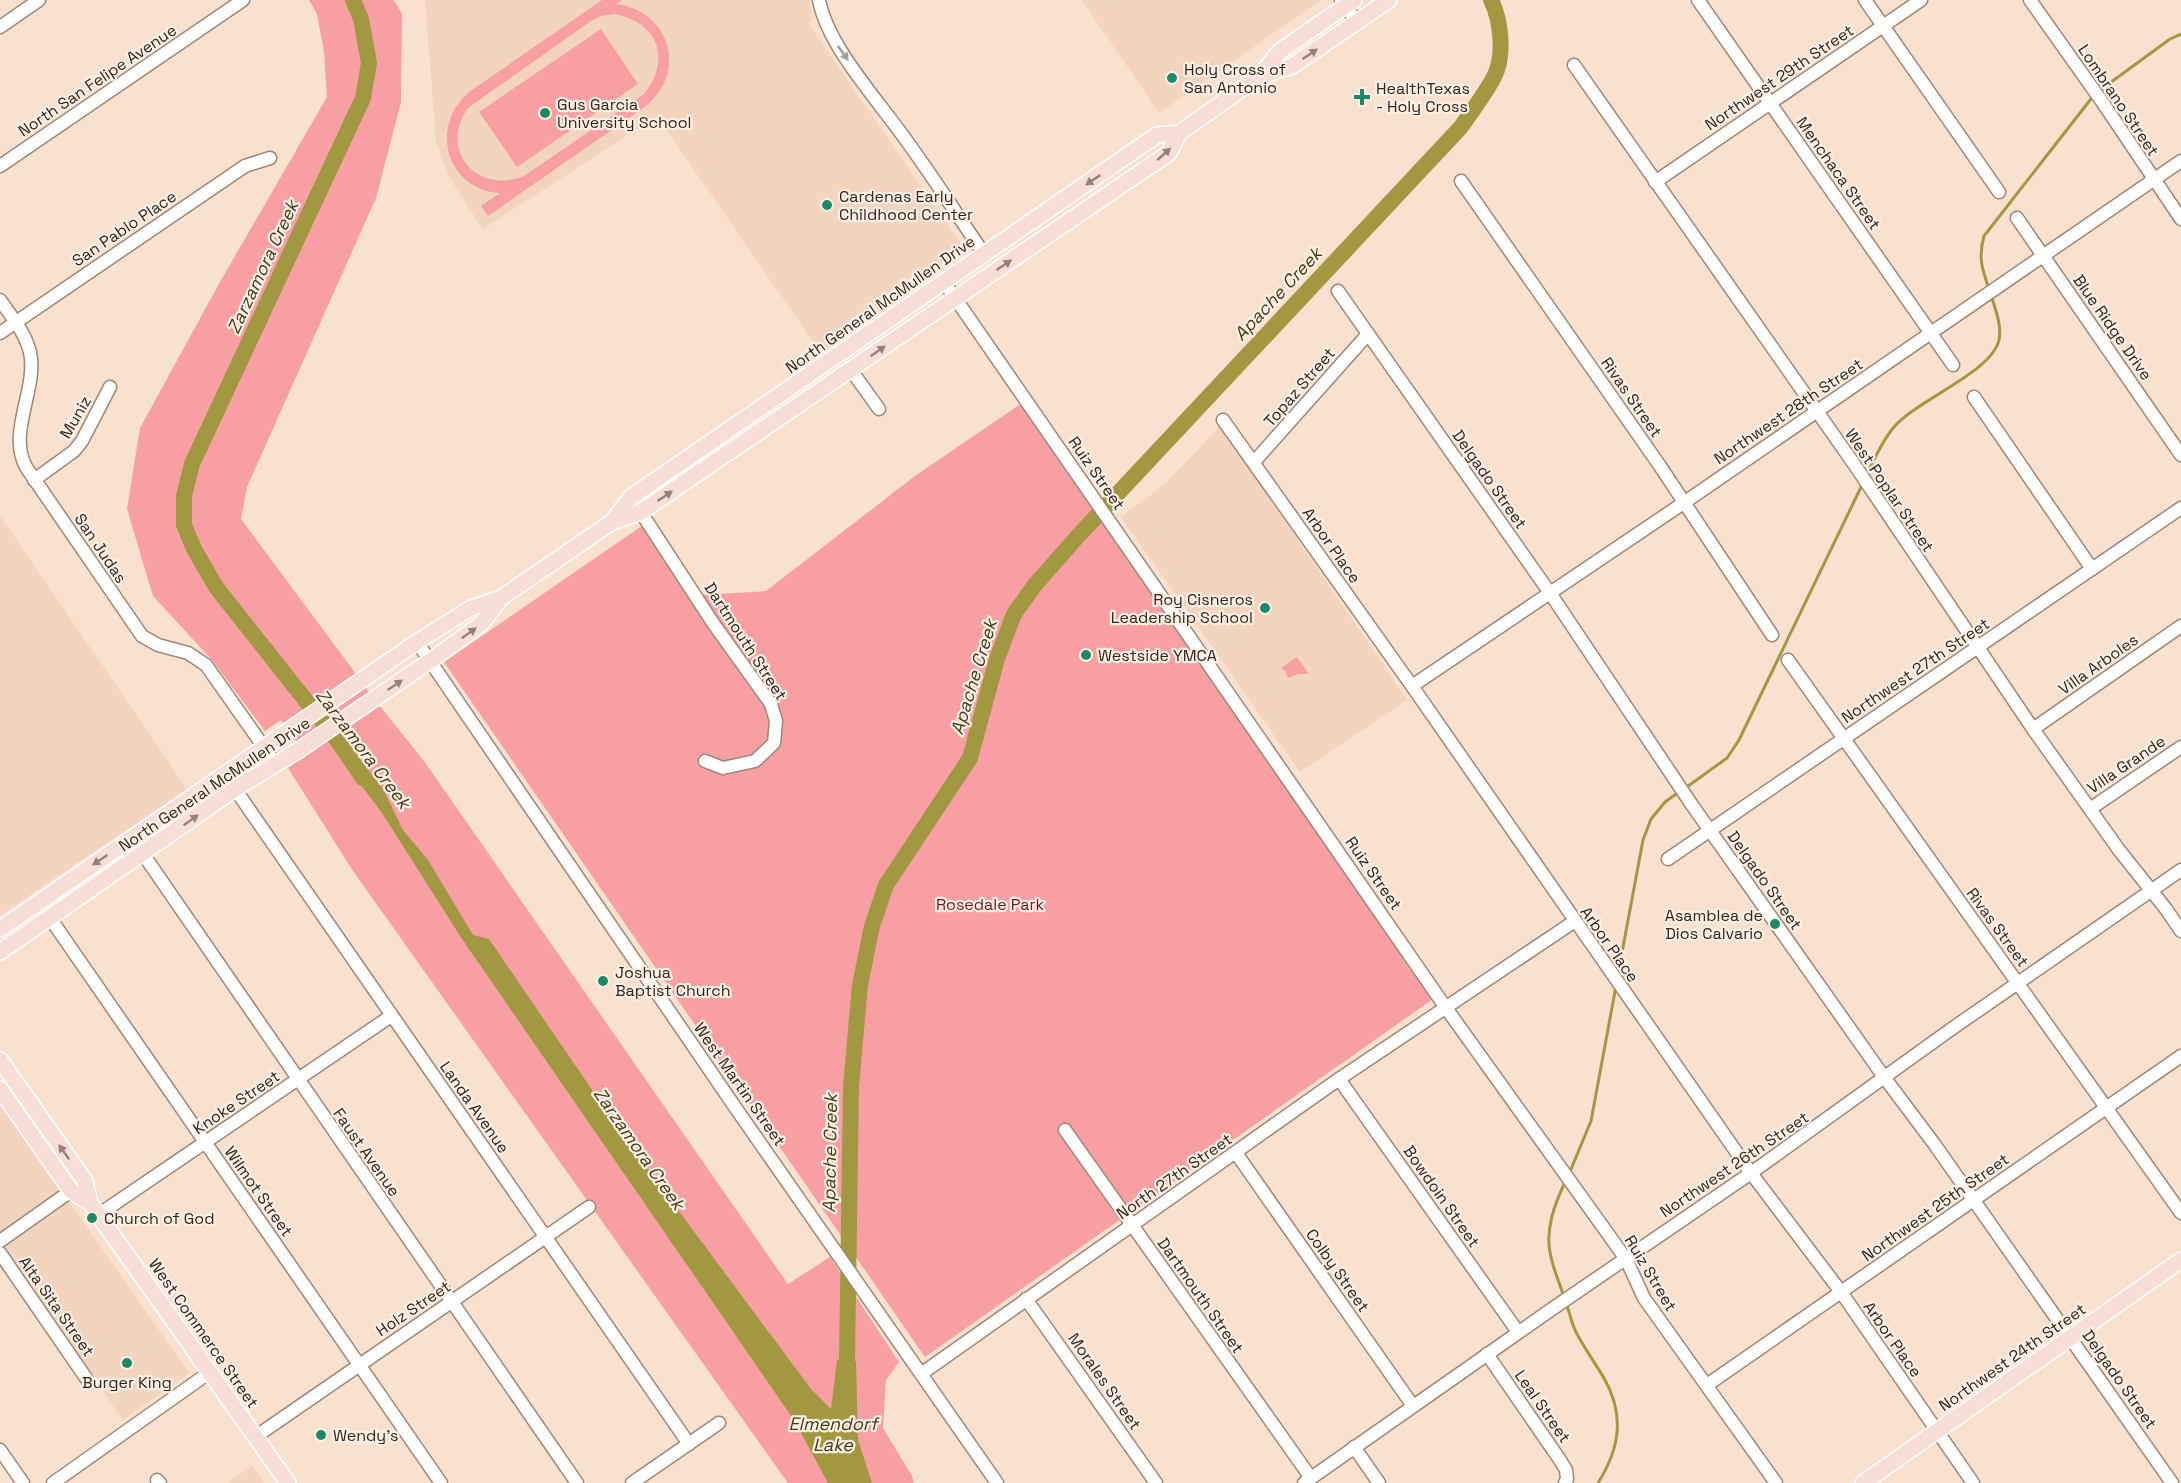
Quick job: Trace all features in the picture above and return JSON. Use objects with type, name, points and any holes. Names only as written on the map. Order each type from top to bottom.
[{"type":"main road","name":"North General McMullen Drive","points":[[1259,77],[1292,66],[1389,0]]},
{"type":"main road","name":"North General McMullen Drive","points":[[0,929],[417,642],[471,608],[501,598],[612,522],[641,512],[1169,153],[1179,133],[1259,77],[1280,51],[1347,2]]},
{"type":"main road","name":"North General McMullen Drive","points":[[612,522],[631,497],[1157,135],[1179,133]]},
{"type":"main road","points":[[724,457],[742,432],[846,360],[846,350]]},
{"type":"main road","name":"North General McMullen Drive","points":[[0,952],[235,789],[299,750],[430,661],[481,624],[501,598]]},
{"type":"main road","name":"West Commerce Street","points":[[0,1060],[85,1182],[94,1209]]},
{"type":"main road","name":"West Commerce Street","points":[[0,1089],[71,1191],[94,1209],[288,1483]]},
{"type":"main road","name":"Northwest 24th Street","points":[[1863,1483],[2181,1260]]},
{"type":"street","points":[[0,27],[39,0]]},
{"type":"street","name":"North San Felipe Avenue","points":[[0,166],[243,0]]},
{"type":"street","points":[[819,0],[822,16],[833,39],[984,254]]},
{"type":"street","name":"Menchaca Street","points":[[1698,0],[1953,365]]},
{"type":"street","points":[[1865,0],[1999,192]]},
{"type":"street","name":"Northwest 29th Street","points":[[1655,182],[1921,0]]},
{"type":"street","name":"Lombrano Street","points":[[2030,0],[2181,219]]},
{"type":"street","points":[[1347,2],[1357,22]]},
{"type":"street","name":"West Poplar Street","points":[[1574,65],[1854,464],[2033,729],[2181,931]]},
{"type":"street","name":"San Pablo Place","points":[[0,333],[244,166],[270,158]]},
{"type":"street","name":"Northwest 28th Street","points":[[1412,687],[2181,161]]},
{"type":"street","name":"Rivas Street","points":[[1461,181],[1685,502],[1772,635]]},
{"type":"street","name":"Blue Ridge Drive","points":[[2017,218],[2181,455]]},
{"type":"street","name":"Ruiz Street","points":[[944,282],[1446,1008],[1626,1259],[1644,1298],[1776,1483]]},
{"type":"street","name":"Delgado Street","points":[[1338,291],[1550,593],[1692,805],[2071,1337],[2172,1483]]},
{"type":"street","name":"San Judas","points":[[0,300],[27,341],[31,358],[20,451],[22,461],[142,636],[158,645],[188,653],[206,665],[275,763]]},
{"type":"street","name":"Topaz Street","points":[[1254,462],[1368,333]]},
{"type":"street","points":[[851,370],[879,409]]},
{"type":"street","name":"Muniz","points":[[34,480],[78,446],[110,387]]},
{"type":"street","points":[[1974,397],[2092,570]]},
{"type":"street","name":"Arbor Place","points":[[1223,420],[1626,996],[1751,1173],[1841,1292],[1973,1483]]},
{"type":"street","name":"Dartmouth Street","points":[[631,497],[713,623],[771,704],[776,721],[774,743],[755,762],[723,768],[705,761]]},
{"type":"street","name":"Northwest 27th Street","points":[[1668,859],[2181,508]]},
{"type":"street","name":"Villa Arboles","points":[[2033,729],[2181,626]]},
{"type":"street","name":"West Martin Street","points":[[417,642],[997,1483]]},
{"type":"street","name":"Rivas Street","points":[[1788,660],[2181,1213]]},
{"type":"street","name":"Villa Grande","points":[[2090,809],[2181,747]]},
{"type":"street","name":"Landa Avenue","points":[[235,789],[688,1444]]},
{"type":"street","name":"Faust Avenue","points":[[132,838],[577,1483]]},
{"type":"street","name":"Northwest 26th Street","points":[[1307,1481],[1518,1332],[1751,1173],[1884,1077],[2181,870]]},
{"type":"street","name":"Wilmot Street","points":[[50,918],[441,1483]]},
{"type":"street","points":[[1446,1008],[1575,921]]},
{"type":"street","name":"North 27th Street","points":[[921,1374],[1339,1079],[1446,1008]]},
{"type":"street","name":"Knoke Street","points":[[94,1209],[205,1142],[392,1016]]},
{"type":"street","name":"Northwest 25th Street","points":[[1707,1385],[2181,1056]]},
{"type":"street","name":"Bowdoin Street","points":[[1339,1079],[1518,1332]]},
{"type":"street","name":"Dartmouth Street","points":[[1065,1130],[1307,1481]]},
{"type":"street","name":"Colby Street","points":[[1236,1153],[1413,1406]]},
{"type":"street","points":[[0,1241],[85,1182]]},
{"type":"street","name":"Holz Street","points":[[255,1437],[589,1207]]},
{"type":"street","name":"Alta Sita Street","points":[[0,1253],[86,1378]]},
{"type":"street","name":"Morales Street","points":[[1026,1299],[1156,1483]]},
{"type":"street","name":"Leal Street","points":[[1487,1354],[1560,1460],[1566,1470],[1566,1481]]},
{"type":"street","points":[[53,1483],[210,1372]]},
{"type":"street","points":[[632,1483],[719,1423]]},
{"type":"street","points":[[1354,1447],[1379,1483]]},
{"type":"street","points":[[0,1450],[23,1483]]},
{"type":"shaded area","points":[[425,0],[809,0],[812,20],[808,23],[963,247],[897,295],[898,298],[820,352],[657,116],[483,229],[449,177],[436,141]]},
{"type":"shaded area","name":"Holy Cross of San Antonio","points":[[1082,0],[1321,0],[1159,113]]},
{"type":"shaded area","name":"Roy Cisneros Leadership School","points":[[1220,426],[1407,700],[1300,772],[1121,517],[1166,483]]},
{"type":"shaded area","points":[[0,516],[187,789],[0,915]]},
{"type":"shaded area","points":[[0,1103],[189,1373],[123,1420],[0,1241]]},
{"type":"shaded area","points":[[252,1466],[264,1483],[227,1483]]},
{"type":"green space","points":[[309,0],[394,0],[402,14],[401,102],[376,198],[247,487],[241,519],[379,705],[424,761],[788,1284],[830,1257],[899,1362],[886,1380],[883,1428],[914,1483],[788,1483],[353,871],[288,768],[306,755],[281,720],[265,731],[212,660],[153,596],[127,509],[140,428],[220,282],[327,97],[324,52],[317,14]]},
{"type":"green space","points":[[602,0],[622,0],[616,4],[635,9],[649,18],[660,30],[667,44],[669,60],[667,76],[659,92],[646,106],[488,216],[481,206],[500,193],[482,189],[467,181],[456,169],[449,154],[447,138],[449,122],[457,106],[469,92]],"holes":[[[614,14],[629,18],[641,25],[656,44],[657,68],[653,81],[644,94],[524,176],[507,180],[491,179],[478,174],[467,165],[460,153],[457,139],[460,124],[468,108],[591,21],[601,16]]]},
{"type":"green space","points":[[601,29],[638,84],[517,167],[479,112]]},
{"type":"green space","name":"Rosedale Park","points":[[1022,403],[1433,999],[925,1357],[444,662],[652,519],[703,595],[766,591],[915,476]]},
{"type":"green space","points":[[1297,657],[1309,674],[1298,674],[1288,678],[1285,670],[1281,668]]},
{"type":"water","name":"Elmendorf Lake","points":[[359,758],[383,789],[403,830],[428,860],[473,935],[489,939],[629,1144],[811,1389],[831,1409],[837,1360],[856,1361],[858,1440],[872,1483],[828,1483],[794,1420],[460,936],[382,813],[345,764]]},
{"type":"waterway","name":"Zarzamora Creek","points":[[353,0],[361,19],[369,63],[363,98],[192,464],[184,496],[184,525],[194,549],[216,587],[337,740],[363,778]]},
{"type":"waterway","name":"Apache Creek","points":[[844,1382],[847,1361],[851,1086],[860,985],[872,926],[886,885],[970,758],[997,659],[1014,614],[1034,586],[1078,536],[1461,127],[1487,90],[1494,77],[1501,49],[1497,18],[1491,0]]},
{"type":"waterway","points":[[2099,91],[2170,39],[2181,34]]},
{"type":"waterway","points":[[1989,289],[1982,263],[1981,250],[1984,236],[2094,95]]},
{"type":"waterway","points":[[1867,474],[1882,444],[1894,427],[1919,407],[1969,374],[1993,352],[1999,340],[2000,328],[1991,295]]},
{"type":"waterway","points":[[1684,789],[1727,758],[1739,740],[1863,483]]},
{"type":"waterway","points":[[1618,974],[1643,840],[1651,819],[1665,802],[1679,792]]},
{"type":"waterway","points":[[1569,1174],[1591,1121],[1616,986]]},
{"type":"waterway","points":[[1564,1297],[1552,1262],[1549,1237],[1555,1208],[1566,1180]]},
{"type":"waterway","points":[[1566,1303],[1575,1331],[1604,1378],[1615,1405],[1617,1418],[1615,1444],[1598,1483]]},
{"type":"place","name":"Holy Cross of San Antonio","points":[[1172,78]]},
{"type":"place","name":"HealthTexas - Holy Cross","points":[[1362,97]]},
{"type":"place","name":"Gus Garcia University School","points":[[545,113]]},
{"type":"place","name":"Cardenas Early Childhood Center","points":[[827,205]]},
{"type":"place","name":"Roy Cisneros Leadership School","points":[[1265,608]]},
{"type":"place","name":"Westside YMCA","points":[[1086,655]]},
{"type":"place","name":"Asamblea de Dios Calvario","points":[[1775,924]]},
{"type":"place","name":"Joshua Baptist Church","points":[[603,981]]},
{"type":"place","name":"Church of God","points":[[92,1218]]},
{"type":"place","name":"Burger King","points":[[127,1363]]},
{"type":"place","name":"Wendy's","points":[[321,1435]]}]
